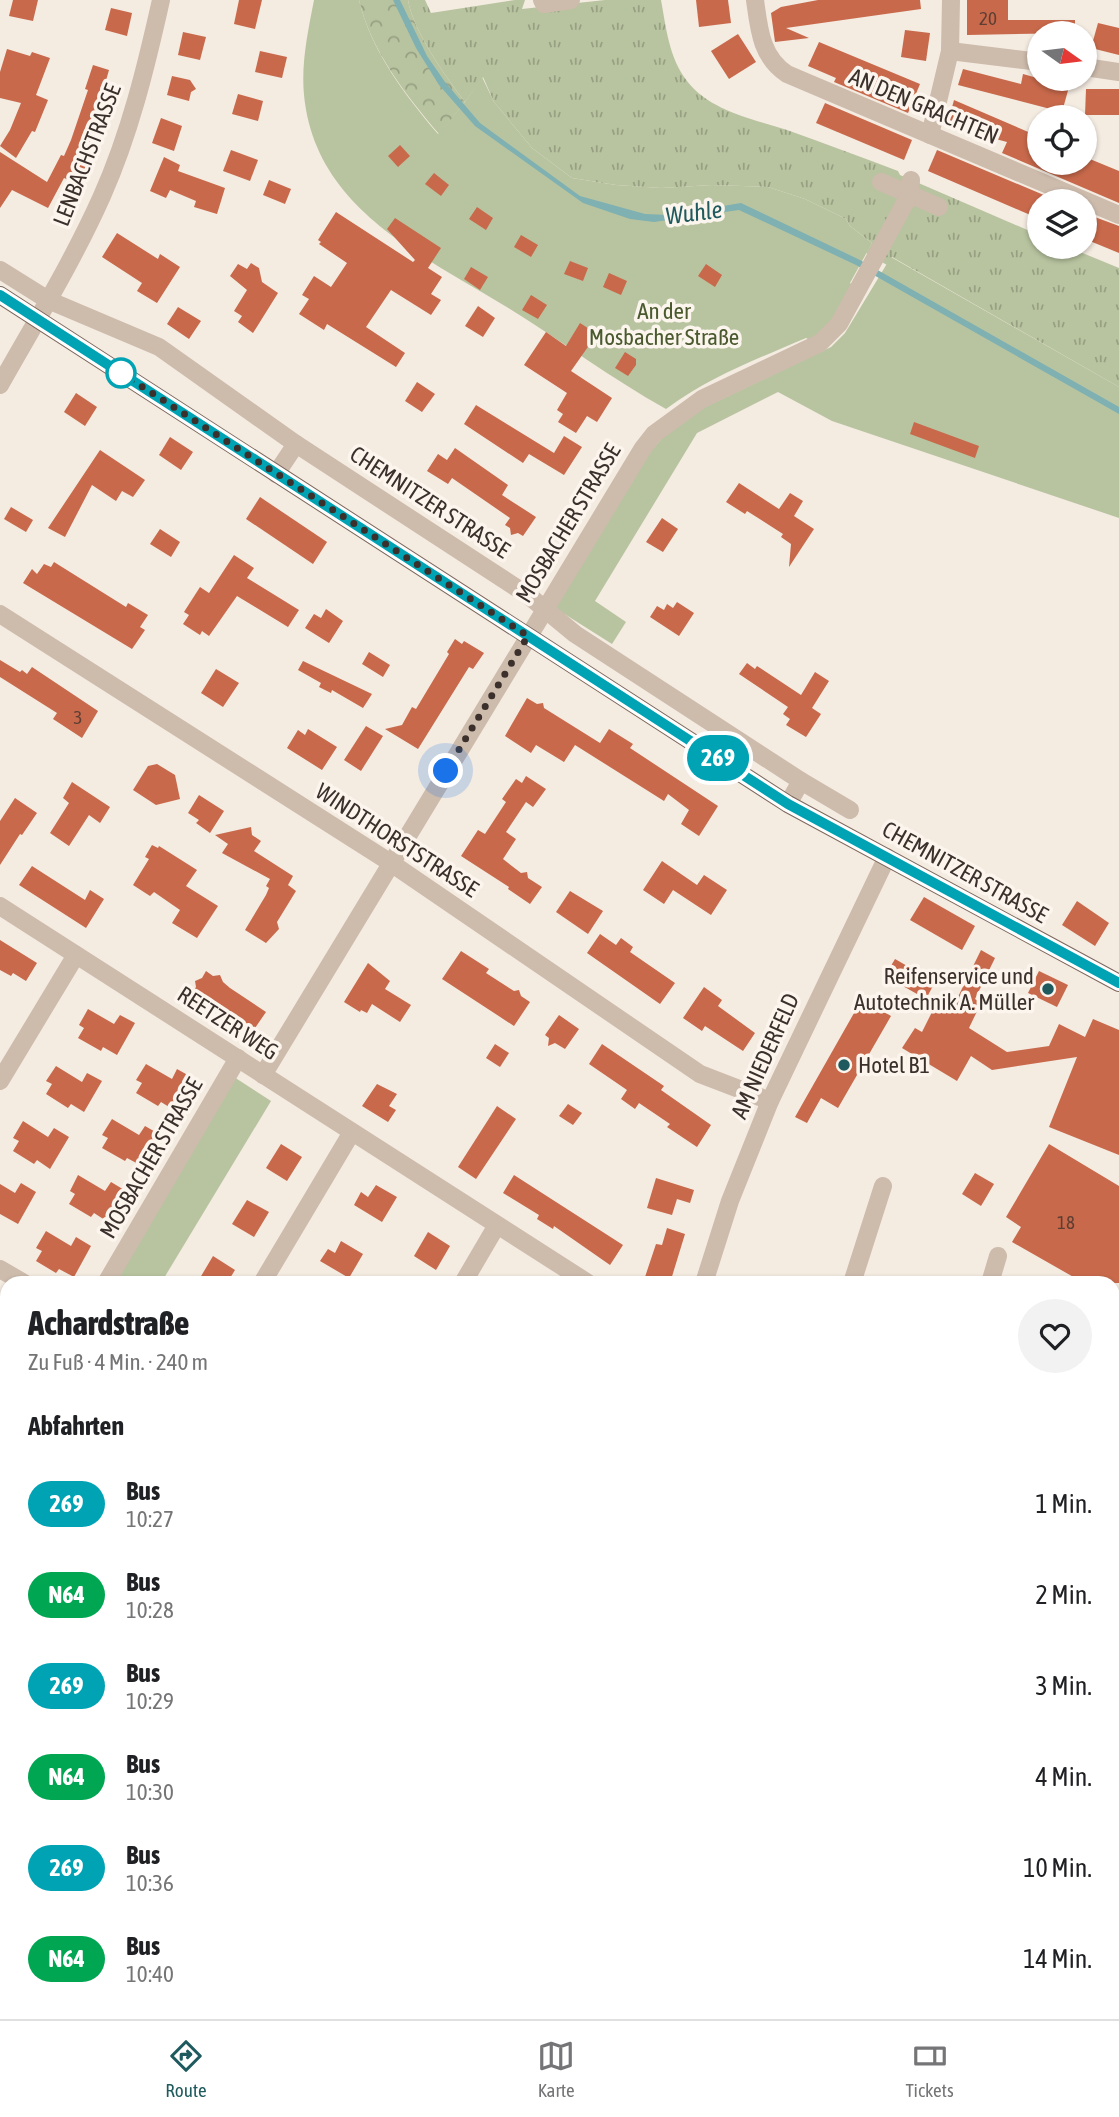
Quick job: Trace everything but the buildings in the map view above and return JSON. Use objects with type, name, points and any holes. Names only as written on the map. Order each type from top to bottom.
[{"type":"main road","name":"CHEMNITZER STRASSE","points":[[0,295],[788,804],[1119,984]]},
{"type":"street","name":"LENBACHSTRASSE","points":[[0,385],[103,195],[138,98],[161,0]]},
{"type":"street","points":[[543,2],[571,0]]},
{"type":"street","name":"AN DEN GRACHTEN","points":[[755,0],[762,43],[777,67],[788,74],[1119,215]]},
{"type":"street","points":[[930,135],[950,51],[951,0]]},
{"type":"street","points":[[950,51],[1027,60]]},
{"type":"street","points":[[1097,69],[1119,72]]},
{"type":"street","points":[[881,182],[910,187],[939,207]]},
{"type":"street","name":"MOSBACHER STRASSE","points":[[263,1074],[632,464],[654,434],[702,399],[820,342],[839,324],[876,258],[910,187]]},
{"type":"street","name":"CHEMNITZER STRASSE","points":[[0,270],[48,300],[159,347],[296,444],[506,580],[575,634],[850,810]]},
{"type":"street","points":[[276,474],[296,444]]},
{"type":"street","name":"WINDTHORSTSTRASSE","points":[[0,614],[391,863],[700,1074],[770,1101]]},
{"type":"street","points":[[788,804],[801,781]]},
{"type":"street","name":"AM NIEDERFELD","points":[[706,1276],[730,1200],[770,1101],[887,857]]},
{"type":"street","name":"REETZER WEG","points":[[0,906],[577,1276]]},
{"type":"street","points":[[0,1082],[76,955]]},
{"type":"street","name":"MOSBACHER STRASSE","points":[[110,1276],[238,1058]]},
{"type":"street","points":[[266,1276],[352,1132]]},
{"type":"street","points":[[854,1276],[883,1186]]},
{"type":"street","points":[[467,1276],[497,1225]]},
{"type":"street","points":[[992,1276],[998,1256]]},
{"type":"green space","name":"An der Mosbacher Straße","points":[[314,0],[359,0],[372,37],[391,72],[438,134],[482,77],[494,102],[532,148],[572,178],[661,188],[712,185],[768,187],[805,199],[846,219],[850,226],[872,243],[850,283],[854,286],[830,328],[812,341],[806,338],[734,369],[666,409],[439,267],[377,223],[350,198],[328,168],[312,134],[303,83],[307,35]]},
{"type":"green space","points":[[359,0],[408,0],[423,39],[465,102],[439,134],[391,72],[372,37]]},
{"type":"green space","points":[[408,0],[425,0],[431,13],[515,0],[525,0],[522,9],[605,0],[661,0],[669,42],[676,62],[687,81],[708,100],[746,118],[787,130],[898,171],[900,175],[1027,230],[1027,259],[1097,259],[1119,268],[1119,387],[892,257],[887,265],[866,253],[872,243],[850,226],[846,219],[805,199],[768,187],[712,185],[661,188],[572,178],[532,148],[494,102],[483,77],[465,102],[423,39]]},
{"type":"green space","points":[[891,257],[1119,387],[1119,518],[832,421],[778,392],[697,433],[595,601],[626,622],[612,644],[555,608],[647,456],[663,437],[699,410],[831,347],[845,333]]},
{"type":"green space","points":[[234,1077],[271,1101],[165,1276],[117,1276]]},
{"type":"water","name":"Wuhle","points":[[393,0],[400,0],[427,56],[480,123],[580,196],[645,214],[669,215],[741,203],[860,260],[1119,407],[1119,414],[856,265],[739,210],[654,222],[630,219],[583,203],[475,126],[439,85],[416,48]]},
{"type":"bus line","name":"269","points":[[0,295],[788,804],[1119,983]]},
{"type":"place","name":"Reifenservice und Autotechnik A. Müller","points":[[1048,989]]},
{"type":"place","name":"Hotel B1","points":[[844,1065]]},
{"type":"route","points":[[121,373],[528,636],[446,771]]}]
